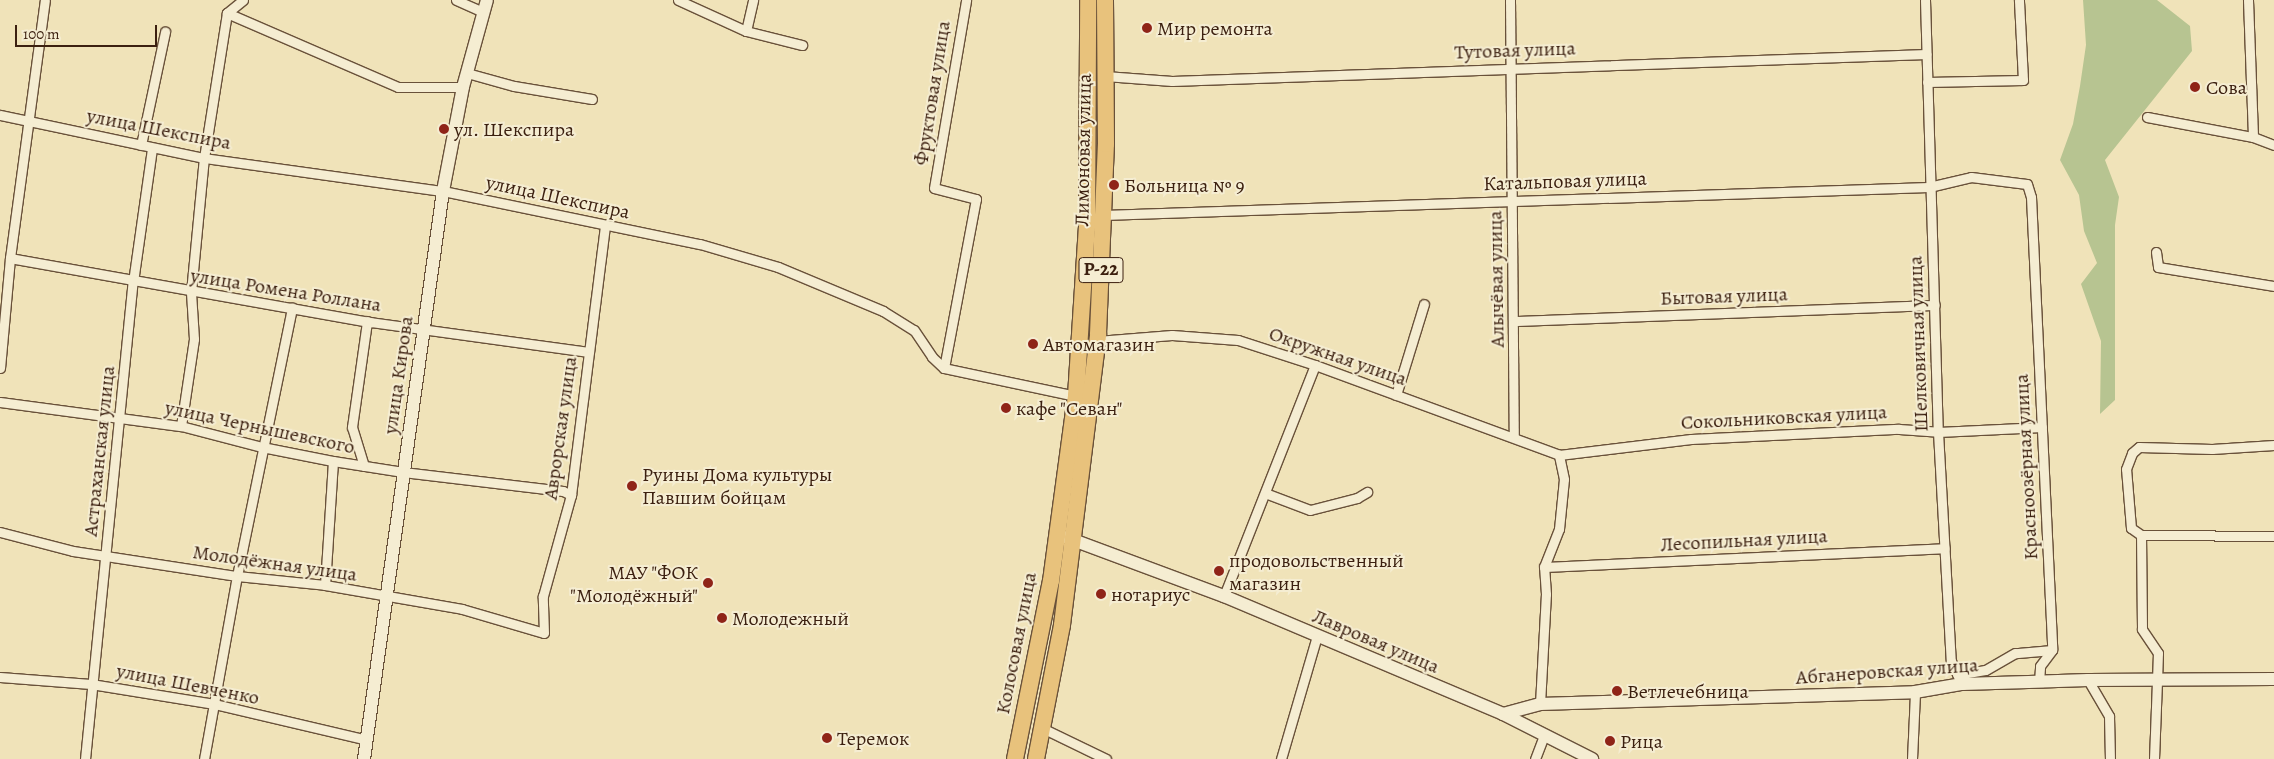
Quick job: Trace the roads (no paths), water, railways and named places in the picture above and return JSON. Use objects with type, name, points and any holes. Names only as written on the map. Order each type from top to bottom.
[{"type":"highway","name":"Лимоновая улица","points":[[1057,535],[1076,396],[1087,228],[1088,0]]},
{"type":"highway","name":"Лимоновая улица","points":[[1074,538],[1097,341],[1103,215],[1105,0]]},
{"type":"highway","name":"Колосовая улица","points":[[1015,759],[1057,535]]},
{"type":"highway","name":"Колосовая улица","points":[[1036,759],[1062,625],[1074,538]]},
{"type":"street","points":[[0,368],[10,258],[44,0]]},
{"type":"street","points":[[181,426],[194,339],[192,292],[204,158],[227,13],[243,0]]},
{"type":"street","points":[[456,0],[485,6]]},
{"type":"street","points":[[678,0],[746,30],[802,45]]},
{"type":"street","points":[[746,30],[753,0]]},
{"type":"street","name":"Фруктовая улица","points":[[944,368],[976,199],[934,188],[966,0]]},
{"type":"street","name":"Алычёвая улица","points":[[1510,0],[1515,321],[1514,437]]},
{"type":"street","name":"Шелковичная улица","points":[[1925,0],[1929,187],[1935,306],[1938,432],[1951,661],[1960,680]]},
{"type":"street","points":[[1927,82],[2023,80],[2019,0]]},
{"type":"street","points":[[2248,0],[2253,137]]},
{"type":"street","name":"улица Кирова","points":[[364,759],[443,191],[463,86],[485,6]]},
{"type":"street","points":[[227,13],[398,87],[463,86]]},
{"type":"street","points":[[141,146],[165,32]]},
{"type":"street","name":"Тутовая улица","points":[[1105,76],[1172,81],[1510,67],[1927,54]]},
{"type":"street","points":[[467,73],[514,86],[592,99]]},
{"type":"street","name":"улица Шекспира","points":[[0,115],[204,158],[443,191],[700,244],[778,267],[884,310],[914,330],[932,357],[944,368]]},
{"type":"street","points":[[2146,117],[2253,137],[2274,145]]},
{"type":"street","name":"Астраханская улица","points":[[85,759],[91,684],[122,418],[133,282],[152,148]]},
{"type":"street","name":"Катальповая улица","points":[[1103,215],[1929,187],[1971,177],[2027,184]]},
{"type":"street","name":"Красноозёрная улица","points":[[2027,184],[2031,197],[2052,650]]},
{"type":"street","name":"Аврорская улица","points":[[544,633],[543,596],[571,495],[605,225]]},
{"type":"street","points":[[2156,252],[2158,267],[2274,286]]},
{"type":"street","name":"улица Ромена Роллана","points":[[10,258],[133,282],[367,321],[588,352]]},
{"type":"street","points":[[1396,395],[1424,304]]},
{"type":"street","name":"Бытовая улица","points":[[1515,321],[1935,306]]},
{"type":"street","points":[[204,759],[262,447],[292,308]]},
{"type":"street","points":[[364,466],[352,427],[367,321]]},
{"type":"street","name":"Окружная улица","points":[[1097,341],[1172,335],[1238,340],[1315,365],[1559,455]]},
{"type":"street","points":[[1224,596],[1315,365]]},
{"type":"street","points":[[944,368],[1076,396]]},
{"type":"street","name":"улица Чернышевского","points":[[0,402],[181,426],[262,447],[333,461],[403,472],[563,491],[571,495]]},
{"type":"street","name":"Сокольниковская улица","points":[[1559,455],[1691,439],[1899,428],[1938,432],[2042,427]]},
{"type":"street","points":[[2274,445],[2212,450],[2139,447],[2126,469],[2131,528],[2141,535],[2274,536]]},
{"type":"street","points":[[1540,704],[1546,594],[1544,568],[1559,528],[1564,480],[1559,455]]},
{"type":"street","points":[[325,585],[333,461]]},
{"type":"street","points":[[1265,492],[1310,510],[1367,492]]},
{"type":"street","name":"Молодёжная улица","points":[[0,532],[73,551],[237,576],[325,585],[462,609],[544,633]]},
{"type":"street","name":"Лавровая улица","points":[[1057,535],[1074,538],[1224,596],[1503,714],[1592,759]]},
{"type":"street","points":[[2141,535],[2142,629],[2158,653],[2154,759]]},
{"type":"street","name":"Лесопильная улица","points":[[1544,568],[1945,548]]},
{"type":"street","points":[[1281,759],[1317,636]]},
{"type":"street","points":[[1960,680],[1985,670],[2014,653],[2052,650]]},
{"type":"street","points":[[2039,682],[2040,666],[2052,650]]},
{"type":"street","name":"улица Шевченко","points":[[0,677],[91,684],[214,704],[367,740]]},
{"type":"street","name":"Абганеровская улица","points":[[1503,714],[1540,704],[1915,692],[1960,680],[2039,682],[2274,679]]},
{"type":"street","points":[[2088,680],[2109,716],[2110,759]]},
{"type":"street","points":[[1912,759],[1915,692]]},
{"type":"street","points":[[1042,728],[1106,759]]},
{"type":"street","points":[[1535,759],[1544,735]]},
{"type":"place","name":"Мир ремонта","points":[[1147,28]]},
{"type":"place","name":"Сова","points":[[2195,87]]},
{"type":"place","name":"ул. Шекспира","points":[[444,129]]},
{"type":"place","name":"Больница № 9","points":[[1114,185]]},
{"type":"place","name":"Автомагазин","points":[[1033,344]]},
{"type":"place","name":"кафе \"Севан\"","points":[[1006,408]]},
{"type":"place","name":"Руины Дома культуры Павшим бойцам","points":[[632,486]]},
{"type":"place","name":"продовольственный магазин","points":[[1219,571]]},
{"type":"place","name":"МАУ \"ФОК \"Молодёжный\"","points":[[708,583]]},
{"type":"place","name":"нотариус","points":[[1101,594]]},
{"type":"place","name":"Молодежный","points":[[722,618]]},
{"type":"place","name":"Ветлечебница","points":[[1617,691]]},
{"type":"place","name":"Теремок","points":[[827,738]]},
{"type":"place","name":"Рица","points":[[1610,741]]}]
